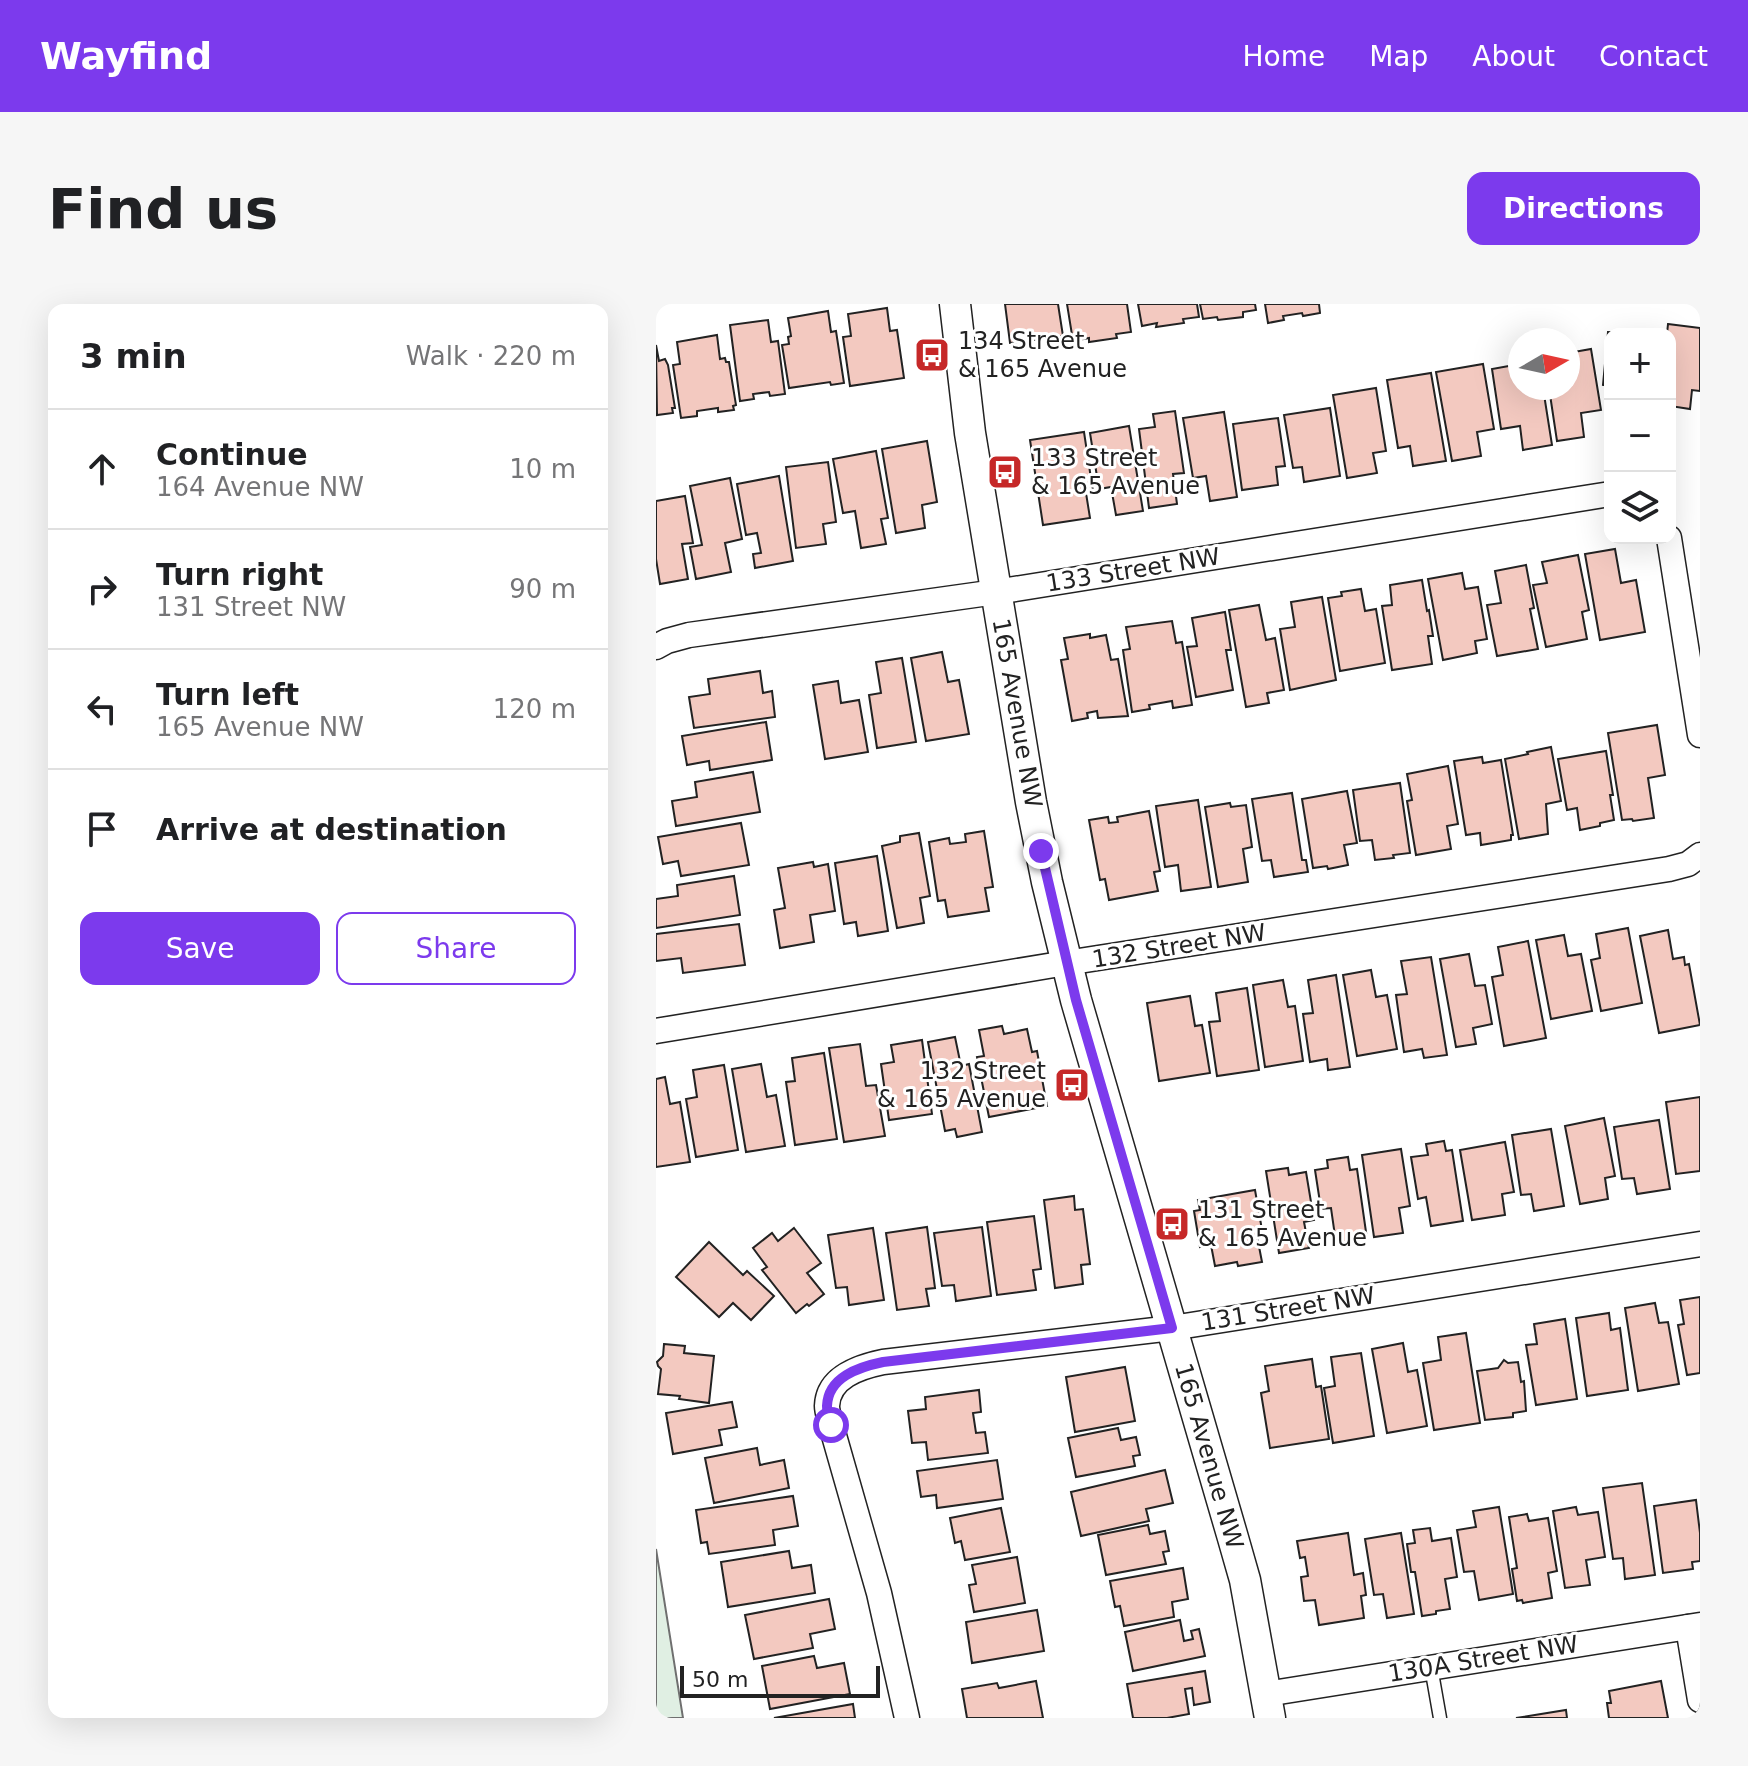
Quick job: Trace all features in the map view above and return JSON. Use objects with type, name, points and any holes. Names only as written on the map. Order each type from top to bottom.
[{"type":"street","name":"165 Avenue NW","points":[[955,304],[965,401],[996,592],[1041,851],[1066,963],[1245,1580],[1268,1706]]},
{"type":"street","name":"133 Street NW","points":[[656,647],[689,635],[996,592],[1604,495]]},
{"type":"street","points":[[1670,544],[1700,735]]},
{"type":"street","name":"132 Street NW","points":[[656,1031],[1066,963],[1669,869],[1688,864],[1700,855]]},
{"type":"street","name":"131 Street NW","points":[[907,1718],[879,1593],[827,1405],[834,1387],[845,1375],[883,1362],[1172,1328],[1700,1244]]},
{"type":"street","points":[[1694,1626],[1700,1700]]},
{"type":"street","name":"130A Street NW","points":[[1268,1706],[1431,1667],[1694,1626]]},
{"type":"lane","points":[[1431,1667],[1440,1718]]},
{"type":"green space","points":[[656,1549],[683,1718],[656,1718]]},
{"type":"building","points":[[1005,304],[1058,304],[1063,336],[1010,343]]},
{"type":"building","points":[[1067,304],[1127,304],[1131,332],[1116,334],[1117,338],[1073,341]]},
{"type":"building","points":[[1138,304],[1197,304],[1199,317],[1183,319],[1184,323],[1142,326]]},
{"type":"building","points":[[1200,304],[1255,304],[1256,310],[1243,312],[1243,317],[1203,319]]},
{"type":"building","points":[[1265,304],[1319,304],[1320,313],[1283,316],[1284,320],[1268,323]]},
{"type":"building","points":[[887,308],[890,331],[897,330],[904,378],[850,386],[843,337],[851,336],[848,314]]},
{"type":"building","points":[[828,311],[831,332],[836,331],[844,383],[789,388],[782,345],[789,344],[788,337],[791,336],[788,318]]},
{"type":"building","points":[[768,320],[771,342],[778,341],[785,394],[753,394],[754,399],[740,401],[730,325]]},
{"type":"building","points":[[1668,324],[1700,328],[1700,391],[1692,390],[1690,409],[1676,407],[1676,328],[1668,328]]},
{"type":"building","points":[[717,335],[720,359],[725,358],[729,362],[736,405],[733,406],[734,410],[718,412],[718,408],[697,411],[697,416],[681,418],[673,365],[680,364],[677,342]]},
{"type":"building","points":[[656,345],[659,361],[665,359],[668,365],[675,408],[672,408],[673,413],[657,415]]},
{"type":"building","points":[[1591,349],[1601,410],[1581,413],[1584,437],[1557,441],[1551,400],[1580,400],[1580,351]]},
{"type":"building","points":[[1483,364],[1494,429],[1477,432],[1481,456],[1452,461],[1436,372]]},
{"type":"building","points":[[1508,366],[1508,400],[1545,400],[1552,445],[1523,450],[1520,426],[1501,429],[1492,369]]},
{"type":"building","points":[[1431,373],[1446,461],[1413,466],[1410,446],[1398,448],[1387,380]]},
{"type":"building","points":[[1376,388],[1386,451],[1373,453],[1377,473],[1347,478],[1333,395]]},
{"type":"building","points":[[1330,408],[1340,476],[1304,482],[1302,467],[1293,468],[1284,415]]},
{"type":"building","points":[[1175,411],[1184,473],[1173,474],[1177,504],[1149,508],[1139,429],[1155,427],[1153,414]]},
{"type":"building","points":[[1224,412],[1237,497],[1210,501],[1206,476],[1193,478],[1183,418]]},
{"type":"building","points":[[1278,418],[1285,466],[1276,467],[1278,485],[1242,490],[1233,424]]},
{"type":"building","points":[[1129,426],[1143,511],[1116,515],[1111,487],[1099,489],[1090,433]]},
{"type":"building","points":[[1084,432],[1093,492],[1086,493],[1090,518],[1043,525],[1030,440]]},
{"type":"building","points":[[927,441],[937,502],[922,505],[925,528],[896,533],[882,449]]},
{"type":"building","points":[[876,451],[888,518],[881,519],[886,544],[861,548],[855,511],[843,513],[833,459]]},
{"type":"building","points":[[828,462],[836,522],[823,524],[826,544],[796,548],[786,467]]},
{"type":"building","points":[[779,476],[793,561],[755,568],[753,554],[761,553],[757,533],[746,535],[737,484]]},
{"type":"building","points":[[730,478],[742,539],[725,543],[731,572],[696,579],[690,547],[702,545],[690,486]]},
{"type":"building","points":[[685,496],[693,543],[682,544],[688,579],[660,584],[656,559],[656,501]]},
{"type":"building","points":[[1615,549],[1621,583],[1636,580],[1645,632],[1600,640],[1585,554]]},
{"type":"building","points":[[1578,555],[1589,610],[1582,612],[1587,639],[1546,647],[1533,585],[1547,583],[1542,562]]},
{"type":"building","points":[[1526,565],[1538,649],[1497,656],[1487,605],[1501,603],[1495,571]]},
{"type":"building","points":[[1462,573],[1465,589],[1478,587],[1487,639],[1475,641],[1477,653],[1443,660],[1428,579]]},
{"type":"building","points":[[1422,580],[1433,636],[1428,636],[1432,664],[1392,670],[1382,606],[1392,605],[1390,585]]},
{"type":"building","points":[[1361,589],[1365,611],[1376,609],[1385,663],[1340,671],[1328,598]]},
{"type":"building","points":[[1322,597],[1336,680],[1290,690],[1280,629],[1295,627],[1291,602]]},
{"type":"building","points":[[1259,605],[1266,640],[1275,638],[1284,690],[1267,693],[1269,703],[1246,707],[1229,610]]},
{"type":"building","points":[[1225,612],[1231,650],[1226,650],[1233,690],[1196,697],[1187,647],[1197,646],[1192,618]]},
{"type":"building","points":[[1172,621],[1176,643],[1182,642],[1192,705],[1173,708],[1172,701],[1132,712],[1123,650],[1130,649],[1126,627]]},
{"type":"building","points":[[1090,634],[1090,638],[1106,635],[1111,660],[1118,659],[1128,716],[1098,718],[1097,711],[1087,713],[1088,718],[1072,721],[1061,660],[1068,659],[1064,638]]},
{"type":"building","points":[[942,652],[948,682],[959,680],[969,734],[926,741],[911,658]]},
{"type":"building","points":[[902,658],[916,742],[877,748],[869,695],[881,693],[876,662]]},
{"type":"building","points":[[760,671],[763,693],[772,691],[775,717],[694,728],[689,697],[710,694],[708,679]]},
{"type":"building","points":[[838,681],[841,703],[859,700],[868,752],[825,759],[813,685]]},
{"type":"building","points":[[766,722],[772,760],[710,770],[709,761],[687,765],[682,736]]},
{"type":"building","points":[[1657,725],[1665,775],[1648,778],[1654,818],[1622,820],[1608,733]]},
{"type":"building","points":[[1551,747],[1561,801],[1546,804],[1548,834],[1519,839],[1505,759]]},
{"type":"building","points":[[1606,751],[1614,820],[1580,830],[1577,808],[1567,810],[1558,759]]},
{"type":"building","points":[[1482,757],[1483,763],[1501,760],[1513,835],[1511,840],[1481,845],[1480,833],[1466,835],[1454,761]]},
{"type":"building","points":[[1448,766],[1458,824],[1447,826],[1451,849],[1416,855],[1407,801],[1412,800],[1407,774]]},
{"type":"building","points":[[753,772],[760,812],[676,826],[672,801],[697,797],[695,782]]},
{"type":"building","points":[[1400,783],[1410,853],[1375,860],[1372,840],[1360,841],[1353,790]]},
{"type":"building","points":[[1347,791],[1357,843],[1344,845],[1348,865],[1313,868],[1302,799]]},
{"type":"building","points":[[1292,793],[1302,860],[1306,860],[1308,872],[1274,877],[1271,860],[1262,861],[1252,799]]},
{"type":"building","points":[[1198,800],[1211,887],[1181,891],[1178,865],[1165,867],[1156,806]]},
{"type":"building","points":[[1230,803],[1231,807],[1246,805],[1252,847],[1243,849],[1248,882],[1218,887],[1205,807]]},
{"type":"building","points":[[1149,811],[1160,871],[1154,872],[1158,891],[1109,900],[1105,879],[1100,880],[1089,820],[1108,817],[1109,823],[1118,822],[1117,817]]},
{"type":"building","points":[[741,823],[749,865],[681,876],[678,861],[663,864],[658,837]]},
{"type":"building","points":[[984,831],[993,887],[985,888],[989,911],[948,917],[945,900],[938,901],[929,842],[949,838],[950,844],[966,842],[965,834]]},
{"type":"building","points":[[919,833],[930,896],[920,898],[924,923],[897,928],[882,846],[900,842],[900,836]]},
{"type":"building","points":[[877,856],[888,931],[858,936],[856,922],[844,924],[835,863]]},
{"type":"building","points":[[813,862],[814,867],[828,864],[835,911],[810,915],[814,942],[780,948],[774,910],[785,908],[778,868]]},
{"type":"building","points":[[734,876],[740,915],[656,928],[656,899],[678,896],[677,885]]},
{"type":"building","points":[[739,924],[745,965],[683,973],[681,958],[656,961],[656,934]]},
{"type":"building","points":[[1628,928],[1642,1003],[1601,1011],[1591,960],[1600,958],[1596,934]]},
{"type":"building","points":[[1668,930],[1673,959],[1684,957],[1685,965],[1689,964],[1700,1025],[1659,1033],[1640,936]]},
{"type":"building","points":[[1564,935],[1568,956],[1581,954],[1592,1011],[1551,1019],[1536,940]]},
{"type":"building","points":[[1528,941],[1546,1038],[1504,1046],[1492,977],[1503,975],[1498,947]]},
{"type":"building","points":[[1469,954],[1475,986],[1485,985],[1492,1024],[1473,1028],[1476,1044],[1456,1047],[1440,959]]},
{"type":"building","points":[[1431,957],[1447,1055],[1424,1058],[1422,1049],[1404,1052],[1396,995],[1407,994],[1401,961]]},
{"type":"building","points":[[1371,970],[1376,997],[1387,995],[1397,1049],[1357,1056],[1343,975]]},
{"type":"building","points":[[1336,975],[1350,1067],[1328,1070],[1327,1059],[1310,1062],[1303,1014],[1313,1013],[1308,980]]},
{"type":"building","points":[[1283,980],[1288,1007],[1295,1006],[1303,1061],[1265,1067],[1253,985]]},
{"type":"building","points":[[1247,988],[1259,1070],[1217,1076],[1209,1022],[1220,1021],[1216,993]]},
{"type":"building","points":[[1190,996],[1195,1026],[1202,1025],[1210,1073],[1159,1081],[1147,1003]]},
{"type":"building","points":[[1002,1026],[1004,1034],[1027,1029],[1032,1052],[1037,1051],[1047,1106],[989,1117],[977,1057],[984,1056],[979,1030]]},
{"type":"building","points":[[955,1037],[961,1066],[969,1064],[982,1132],[957,1137],[955,1129],[945,1131],[928,1042]]},
{"type":"building","points":[[922,1040],[932,1114],[889,1120],[881,1064],[894,1062],[891,1045]]},
{"type":"building","points":[[860,1044],[866,1086],[876,1085],[885,1136],[844,1142],[829,1048]]},
{"type":"building","points":[[824,1053],[837,1139],[795,1145],[786,1082],[795,1081],[792,1058]]},
{"type":"building","points":[[761,1064],[767,1097],[776,1095],[785,1146],[746,1152],[732,1069]]},
{"type":"building","points":[[724,1065],[738,1150],[696,1157],[686,1099],[697,1097],[693,1070]]},
{"type":"building","points":[[665,1077],[670,1104],[680,1102],[690,1162],[656,1167],[656,1079]]},
{"type":"building","points":[[1700,1097],[1700,1171],[1676,1174],[1666,1102]]},
{"type":"building","points":[[1604,1118],[1615,1176],[1605,1178],[1608,1199],[1580,1204],[1565,1126]]},
{"type":"building","points":[[1659,1120],[1670,1189],[1637,1194],[1634,1178],[1622,1179],[1614,1127]]},
{"type":"building","points":[[1551,1129],[1564,1206],[1534,1211],[1531,1194],[1521,1195],[1512,1135]]},
{"type":"building","points":[[1444,1141],[1446,1151],[1452,1150],[1463,1221],[1431,1226],[1426,1197],[1418,1199],[1411,1157],[1428,1155],[1426,1144]]},
{"type":"building","points":[[1505,1142],[1514,1192],[1502,1194],[1505,1215],[1472,1220],[1460,1150]]},
{"type":"building","points":[[1401,1149],[1410,1206],[1399,1208],[1403,1233],[1374,1237],[1362,1155]]},
{"type":"building","points":[[1348,1157],[1350,1170],[1357,1169],[1367,1239],[1336,1243],[1331,1208],[1321,1209],[1315,1170],[1328,1168],[1327,1160]]},
{"type":"building","points":[[1288,1168],[1289,1175],[1306,1172],[1314,1220],[1304,1222],[1309,1248],[1279,1253],[1266,1171]]},
{"type":"building","points":[[1255,1190],[1262,1230],[1256,1231],[1262,1262],[1215,1266],[1211,1245],[1200,1247],[1194,1211],[1200,1210],[1198,1200]]},
{"type":"building","points":[[1074,1196],[1075,1210],[1083,1209],[1090,1264],[1081,1265],[1083,1284],[1055,1288],[1044,1200]]},
{"type":"building","points":[[1034,1216],[1041,1269],[1033,1270],[1036,1290],[997,1295],[987,1222]]},
{"type":"building","points":[[927,1227],[935,1288],[926,1289],[929,1306],[897,1310],[886,1233]]},
{"type":"building","points":[[982,1227],[991,1296],[956,1301],[954,1285],[942,1286],[934,1233]]},
{"type":"building","points":[[794,1228],[821,1263],[807,1273],[824,1294],[796,1313],[762,1270],[767,1267],[753,1248],[772,1233],[778,1241]]},
{"type":"building","points":[[873,1228],[884,1300],[849,1305],[847,1287],[836,1288],[828,1235]]},
{"type":"building","points":[[709,1242],[743,1275],[747,1271],[774,1296],[751,1320],[733,1303],[719,1317],[676,1277]]},
{"type":"building","points":[[1700,1297],[1700,1373],[1687,1375],[1678,1325],[1684,1324],[1680,1300]]},
{"type":"building","points":[[1655,1303],[1659,1323],[1668,1322],[1679,1384],[1638,1391],[1625,1308]]},
{"type":"building","points":[[1609,1313],[1611,1330],[1620,1328],[1628,1390],[1587,1396],[1576,1318]]},
{"type":"building","points":[[1565,1319],[1577,1399],[1536,1405],[1526,1345],[1537,1344],[1534,1324]]},
{"type":"building","points":[[1466,1333],[1480,1423],[1434,1430],[1423,1363],[1441,1360],[1438,1337]]},
{"type":"building","points":[[1403,1343],[1408,1372],[1417,1370],[1427,1426],[1387,1433],[1372,1349]]},
{"type":"building","points":[[664,1344],[685,1346],[684,1353],[714,1356],[709,1403],[658,1394],[661,1369],[657,1362],[663,1356]]},
{"type":"building","points":[[1361,1353],[1374,1436],[1333,1443],[1324,1388],[1335,1386],[1331,1357]]},
{"type":"building","points":[[1312,1359],[1316,1387],[1321,1386],[1329,1439],[1270,1448],[1261,1393],[1269,1391],[1265,1366]]},
{"type":"building","points":[[1504,1360],[1508,1363],[1518,1362],[1521,1382],[1524,1381],[1526,1411],[1513,1413],[1513,1417],[1485,1420],[1477,1371],[1498,1368]]},
{"type":"building","points":[[1125,1367],[1135,1421],[1075,1432],[1066,1377]]},
{"type":"building","points":[[979,1390],[981,1412],[973,1413],[976,1433],[985,1432],[988,1453],[928,1460],[926,1442],[912,1443],[908,1411],[926,1409],[925,1397]]},
{"type":"building","points":[[732,1402],[737,1427],[719,1430],[722,1445],[673,1454],[666,1413]]},
{"type":"building","points":[[1118,1428],[1121,1440],[1136,1437],[1140,1455],[1133,1456],[1135,1466],[1076,1477],[1068,1438]]},
{"type":"building","points":[[757,1448],[760,1465],[784,1460],[789,1488],[714,1503],[705,1458]]},
{"type":"building","points":[[997,1460],[1003,1499],[937,1508],[936,1495],[921,1497],[917,1471]]},
{"type":"building","points":[[1165,1470],[1173,1503],[1146,1509],[1149,1521],[1081,1536],[1071,1492]]},
{"type":"building","points":[[1642,1483],[1655,1575],[1625,1579],[1623,1558],[1613,1559],[1603,1488]]},
{"type":"building","points":[[793,1496],[798,1526],[773,1530],[775,1545],[709,1554],[707,1542],[701,1543],[696,1510]]},
{"type":"building","points":[[1696,1500],[1700,1561],[1692,1562],[1693,1569],[1663,1573],[1654,1506]]},
{"type":"building","points":[[1499,1507],[1513,1594],[1479,1600],[1474,1571],[1464,1572],[1457,1530],[1476,1527],[1473,1511]]},
{"type":"building","points":[[1576,1507],[1578,1515],[1598,1512],[1605,1557],[1586,1560],[1590,1585],[1565,1588],[1553,1511]]},
{"type":"building","points":[[1001,1508],[1010,1552],[965,1560],[961,1541],[955,1543],[950,1518]]},
{"type":"building","points":[[1527,1514],[1529,1521],[1548,1518],[1557,1571],[1548,1573],[1552,1598],[1523,1603],[1522,1600],[1517,1601],[1512,1569],[1517,1568],[1509,1517]]},
{"type":"building","points":[[1148,1525],[1150,1534],[1165,1531],[1169,1551],[1163,1552],[1166,1564],[1106,1575],[1098,1535]]},
{"type":"building","points":[[1430,1528],[1432,1541],[1451,1538],[1457,1577],[1445,1579],[1450,1609],[1422,1616],[1407,1544],[1415,1543],[1413,1530]]},
{"type":"building","points":[[1348,1533],[1354,1575],[1363,1573],[1366,1595],[1361,1596],[1364,1618],[1319,1625],[1315,1600],[1304,1601],[1301,1577],[1308,1576],[1305,1557],[1300,1558],[1297,1541]]},
{"type":"building","points":[[1401,1533],[1414,1614],[1387,1618],[1383,1594],[1374,1595],[1365,1539]]},
{"type":"building","points":[[789,1551],[792,1568],[811,1565],[815,1593],[728,1607],[721,1562]]},
{"type":"building","points":[[1017,1557],[1025,1603],[974,1612],[969,1585],[976,1584],[972,1565]]},
{"type":"building","points":[[1183,1568],[1188,1599],[1172,1602],[1174,1617],[1124,1626],[1120,1606],[1115,1607],[1110,1581]]},
{"type":"building","points":[[829,1599],[835,1629],[810,1634],[813,1648],[754,1659],[745,1615]]},
{"type":"building","points":[[1037,1610],[1044,1651],[972,1663],[966,1622]]},
{"type":"building","points":[[1180,1620],[1184,1641],[1193,1639],[1191,1631],[1199,1629],[1205,1656],[1133,1671],[1125,1632]]},
{"type":"building","points":[[814,1656],[817,1668],[844,1663],[850,1694],[770,1709],[762,1666]]},
{"type":"building","points":[[1205,1671],[1210,1702],[1194,1705],[1192,1688],[1185,1689],[1189,1714],[1167,1718],[1133,1718],[1127,1684]]},
{"type":"building","points":[[1036,1681],[1043,1718],[967,1718],[962,1689],[997,1683],[999,1688]]},
{"type":"building","points":[[1661,1681],[1668,1718],[1609,1718],[1609,1691]]},
{"type":"building","points":[[853,1704],[855,1718],[774,1718]]},
{"type":"building","points":[[1566,1710],[1567,1718],[1516,1718]]},
{"type":"place","name":"134 Street & 165 Avenue","points":[[932,355]]},
{"type":"place","name":"133 Street & 165 Avenue","points":[[1005,472]]},
{"type":"place","name":"132 Street & 165 Avenue","points":[[1072,1085]]},
{"type":"place","name":"131 Street & 165 Avenue","points":[[1172,1224]]},
{"type":"route","points":[[831,1425],[827,1405],[834,1387],[845,1375],[865,1366],[1172,1328],[1076,1000],[1041,851]]}]
